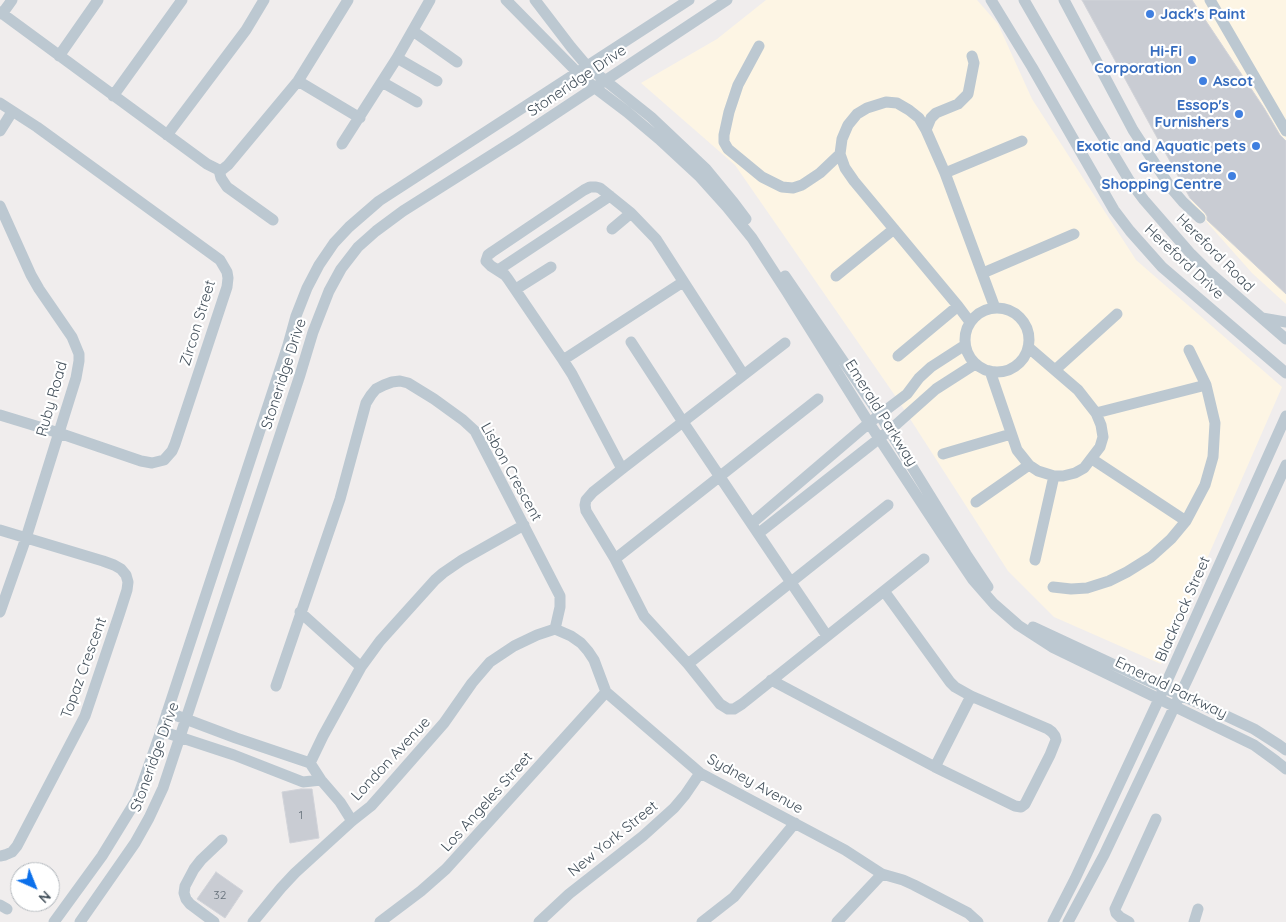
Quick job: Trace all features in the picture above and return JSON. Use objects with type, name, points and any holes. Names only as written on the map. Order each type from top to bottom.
[{"type":"street","points":[[12,0],[1,13],[207,164],[219,170],[228,166],[298,81],[348,0]]},
{"type":"street","points":[[59,56],[98,0]]},
{"type":"street","points":[[113,96],[182,0]]},
{"type":"street","points":[[167,135],[246,30],[264,0]]},
{"type":"street","points":[[342,144],[413,32],[430,0]]},
{"type":"street","name":"Emerald Parkway","points":[[506,0],[577,72],[659,139],[700,177],[728,207],[752,238],[869,423],[957,557],[981,590],[994,604],[1018,625],[1052,647],[1254,746],[1286,769]]},
{"type":"street","name":"Emerald Parkway","points":[[536,0],[587,66],[651,117],[706,169],[719,184],[757,234],[880,414],[980,576],[994,594],[1031,626],[1254,729],[1286,750]]},
{"type":"street","name":"Stoneridge Drive","points":[[54,922],[102,856],[137,800],[296,316],[307,288],[334,243],[348,227],[379,201],[690,0]]},
{"type":"street","name":"Stoneridge Drive","points":[[80,922],[135,843],[149,818],[162,788],[297,384],[312,332],[329,291],[342,269],[358,247],[403,211],[517,139],[726,0]]},
{"type":"street","name":"Hereford Drive","points":[[991,0],[1032,67],[1114,210],[1130,232],[1162,267],[1286,373]]},
{"type":"street","name":"Hereford Road","points":[[1024,0],[1110,149],[1144,200],[1210,273],[1286,339]]},
{"type":"street","points":[[1064,0],[1133,130],[1171,188],[1200,218]]},
{"type":"street","points":[[1210,0],[1286,131]]},
{"type":"street","points":[[413,32],[457,62]]},
{"type":"street","points":[[759,46],[738,85],[729,112],[724,135],[724,142],[728,149],[762,177],[782,186],[793,188],[802,185],[820,173],[840,154]]},
{"type":"street","points":[[926,130],[931,118],[936,113],[958,104],[968,94],[974,63],[972,56]]},
{"type":"street","points":[[397,58],[437,81]]},
{"type":"street","points":[[298,81],[360,118]]},
{"type":"street","points":[[382,82],[417,102]]},
{"type":"street","name":"Zircon Street","points":[[0,102],[220,260],[228,278],[227,287],[175,444],[164,460],[152,463],[141,460],[0,415]]},
{"type":"street","points":[[970,322],[845,168],[840,154],[842,139],[848,125],[857,114],[867,108],[886,102],[897,103],[919,118],[945,174],[995,308]]},
{"type":"street","points":[[0,131],[12,112]]},
{"type":"street","points":[[945,174],[1022,141]]},
{"type":"street","points":[[219,170],[221,178],[227,187],[273,220]]},
{"type":"street","points":[[622,469],[572,374],[505,275],[488,263],[486,260],[488,255],[584,190],[590,187],[600,188],[630,213],[656,239],[743,374]]},
{"type":"street","points":[[498,270],[610,196]]},
{"type":"street","name":"Ruby Road","points":[[0,206],[31,275],[72,337],[78,354],[78,369],[59,433],[26,538],[0,612]]},
{"type":"street","points":[[612,229],[630,213]]},
{"type":"street","points":[[836,276],[894,229]]},
{"type":"street","points":[[982,273],[1074,234]]},
{"type":"street","points":[[516,290],[551,267]]},
{"type":"street","points":[[563,360],[683,282]]},
{"type":"street","points":[[898,356],[958,306]]},
{"type":"street","points":[[995,308],[1012,311],[1026,326],[1028,347],[1024,357],[1016,365],[1006,370],[995,372],[984,370],[975,364],[968,355],[965,345],[965,334],[970,322],[982,311],[995,308]]},
{"type":"street","points":[[1055,370],[1117,314]]},
{"type":"street","points":[[1261,318],[1286,322]]},
{"type":"street","points":[[631,342],[827,636]]},
{"type":"street","points":[[785,343],[588,496],[585,505],[586,510],[644,616],[688,664],[720,704],[728,709],[734,709],[924,559]]},
{"type":"street","points":[[755,528],[869,423],[907,394],[919,378],[931,367],[965,345]]},
{"type":"street","points":[[990,371],[1016,450],[1029,465],[1054,476],[1075,473],[1084,468],[1100,446],[1103,437],[1096,413],[1078,390],[1028,347]]},
{"type":"street","points":[[1053,587],[1087,588],[1127,572],[1151,557],[1186,521],[1205,485],[1213,457],[1215,423],[1206,385],[1189,350]]},
{"type":"street","points":[[755,528],[880,438],[936,389],[975,364]]},
{"type":"street","name":"Lisbon Crescent","points":[[276,686],[340,499],[366,403],[376,389],[392,382],[408,383],[434,399],[470,425],[480,438],[560,596],[556,629]]},
{"type":"street","points":[[1096,413],[1206,385]]},
{"type":"street","points":[[615,560],[818,398]]},
{"type":"street","name":"Blackrock Street","points":[[1053,922],[1159,699],[1286,416]]},
{"type":"street","points":[[943,454],[1010,434]]},
{"type":"street","points":[[1092,458],[1186,521]]},
{"type":"street","points":[[1068,922],[1104,855],[1286,464]]},
{"type":"street","points":[[976,502],[1029,465]]},
{"type":"street","points":[[1036,560],[1054,476]]},
{"type":"street","points":[[688,664],[888,505]]},
{"type":"street","points":[[310,763],[360,667],[380,641],[443,573],[524,525]]},
{"type":"street","points":[[0,530],[26,538]]},
{"type":"street","name":"Topaz Crescent","points":[[0,856],[6,856],[17,846],[85,716],[119,615],[128,582],[122,569],[114,565],[26,538]]},
{"type":"street","points":[[771,680],[935,767],[1015,806],[1021,807],[1025,804],[1053,747],[1056,740],[1055,736],[1048,729],[971,696],[955,687],[884,591]]},
{"type":"street","points":[[300,612],[360,667]]},
{"type":"street","name":"Sydney Avenue","points":[[556,629],[571,636],[588,651],[594,660],[606,692],[700,773],[845,850],[882,874],[903,880],[968,913],[978,922]]},
{"type":"street","name":"London Avenue","points":[[254,922],[280,888],[295,873],[371,806],[439,729],[472,683],[490,662],[514,646],[556,629]]},
{"type":"street","name":"Los Angeles Street","points":[[380,922],[428,886],[456,859],[606,692]]},
{"type":"street","points":[[935,767],[971,696]]},
{"type":"street","points":[[167,712],[310,763],[352,821]]},
{"type":"street","points":[[161,731],[303,782],[321,780]]},
{"type":"street","name":"New York Street","points":[[539,922],[569,894],[643,836],[674,808],[700,773]]},
{"type":"street","points":[[1129,922],[1120,917],[1115,909],[1156,819]]},
{"type":"street","points":[[702,922],[734,897],[795,823]]},
{"type":"street","points":[[214,922],[190,904],[184,893],[185,886],[197,864],[222,840]]},
{"type":"street","points":[[837,922],[882,874]]},
{"type":"street","points":[[1194,922],[1198,909]]},
{"type":"shaded area","points":[[766,0],[977,0],[998,24],[1032,99],[1136,260],[1282,387],[1161,664],[1054,617],[1008,571],[896,397],[735,165],[641,83],[717,39]]},
{"type":"shaded area","name":"Greenstone Shopping Centre","points":[[1082,0],[1286,0],[1286,304],[1252,273],[1196,210]]},
{"type":"building","name":"Greenstone Shopping Centre","points":[[1082,0],[1192,0],[1280,135],[1286,141],[1286,294],[1207,220],[1205,213],[1190,198]]},
{"type":"building","points":[[312,789],[319,838],[290,843],[282,792]]},
{"type":"building","points":[[216,872],[243,891],[225,918],[197,899]]},
{"type":"place","name":"Jack's Paint","points":[[1150,14]]},
{"type":"place","name":"Hi-Fi Corporation","points":[[1192,60]]},
{"type":"place","name":"Ascot","points":[[1203,81]]},
{"type":"place","name":"Essop's Furnishers","points":[[1239,114]]},
{"type":"place","name":"Exotic and Aquatic pets","points":[[1256,146]]},
{"type":"place","name":"Greenstone Shopping Centre","points":[[1232,176]]}]
